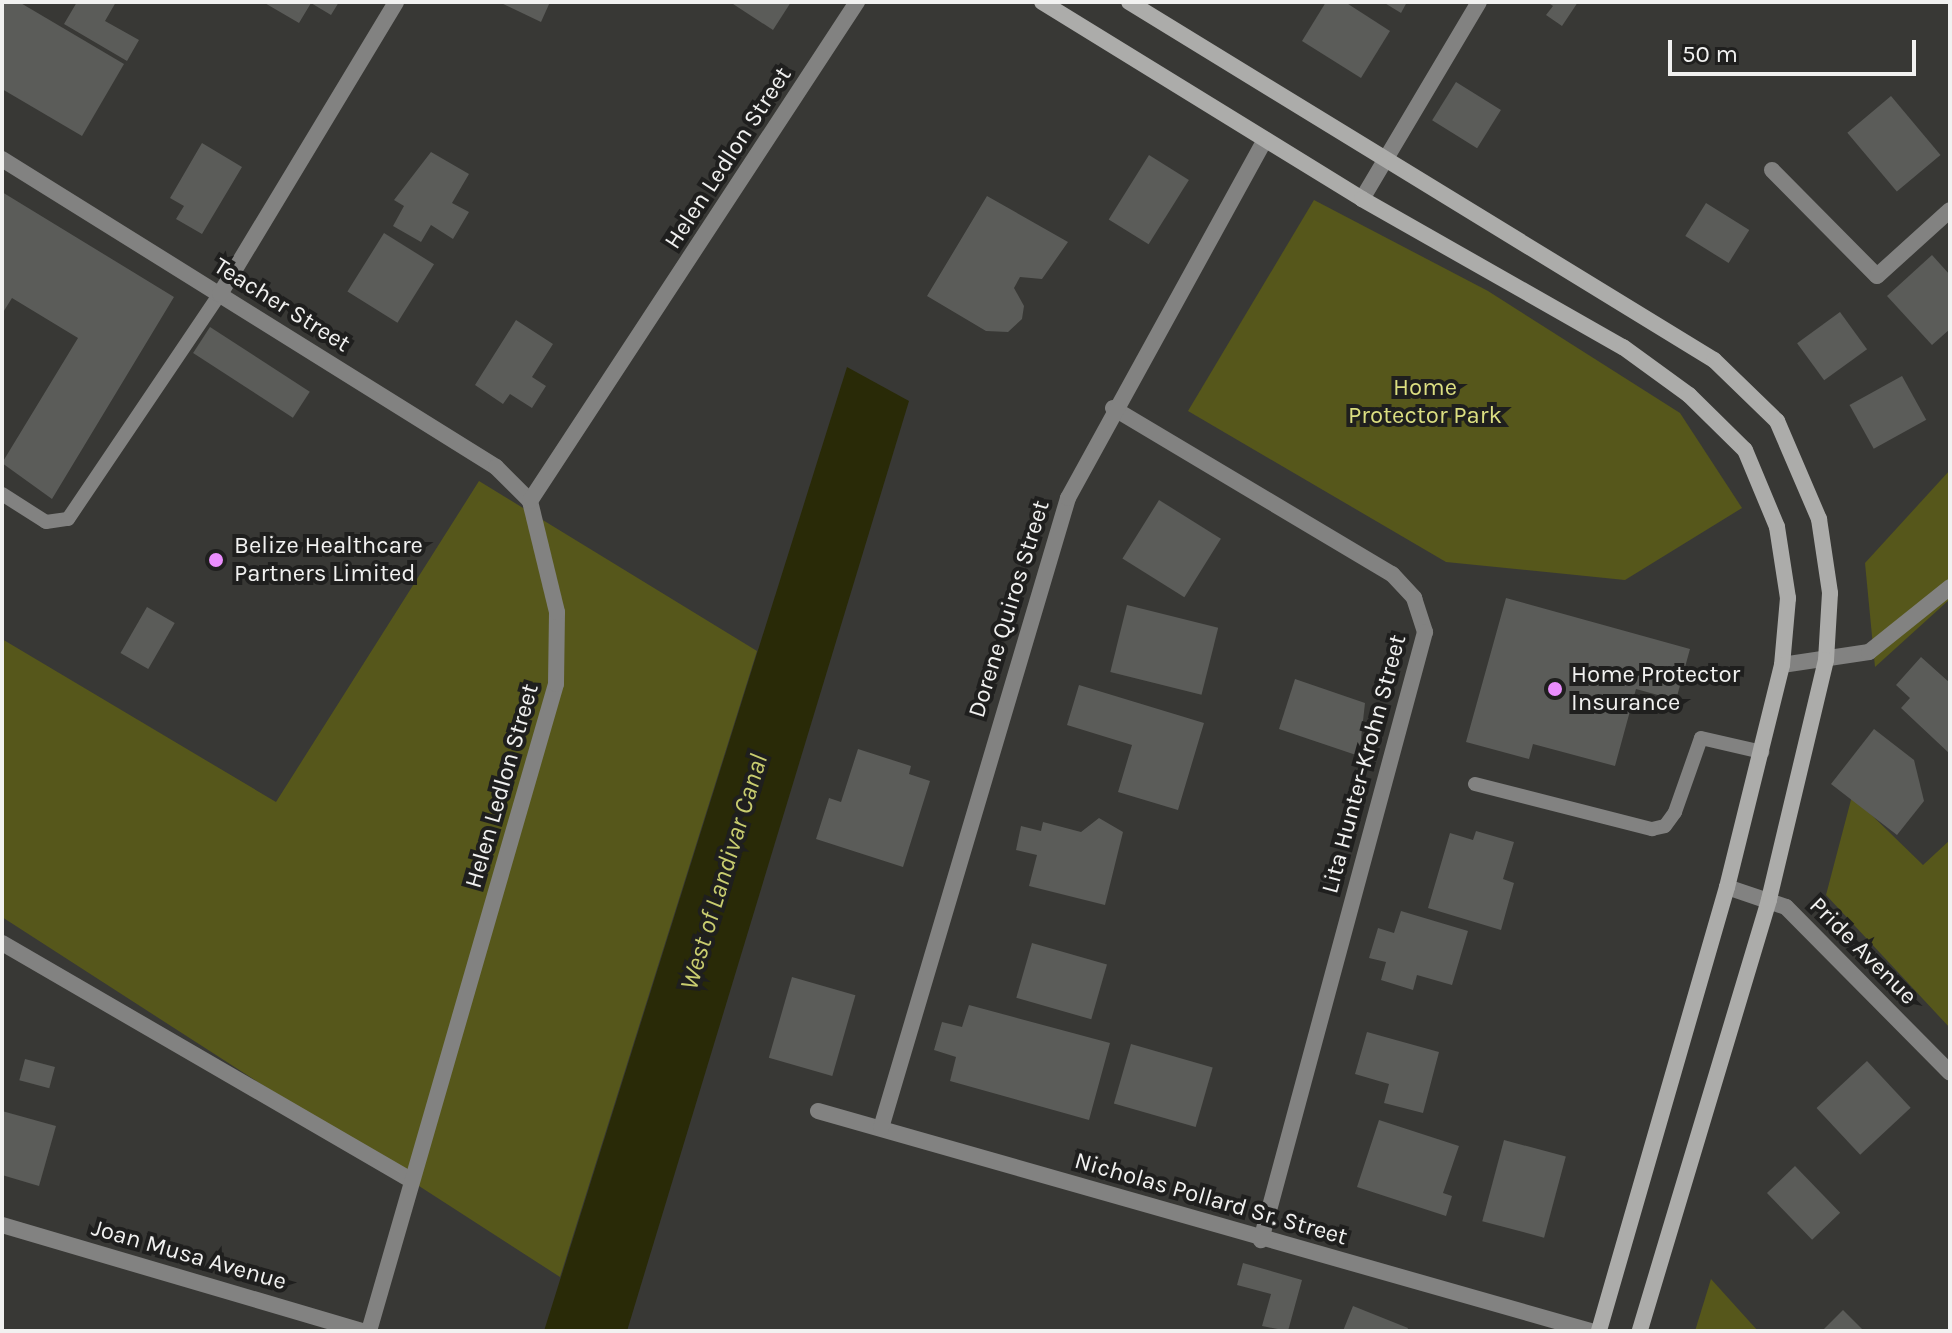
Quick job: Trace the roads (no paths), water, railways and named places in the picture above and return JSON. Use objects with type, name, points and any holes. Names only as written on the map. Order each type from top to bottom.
[{"type":"street","points":[[220,294],[396,2]]},
{"type":"street","name":"Helen Ledlon Street","points":[[369,1331],[556,684],[557,612],[530,501],[857,2]]},
{"type":"street","points":[[1042,2],[1362,199],[1623,347],[1689,395],[1745,450],[1777,527],[1788,598],[1782,665],[1727,887],[1599,1331]]},
{"type":"street","points":[[1362,199],[1479,2]]},
{"type":"street","points":[[1133,3],[1384,161],[1639,307],[1714,360],[1777,421],[1819,519],[1830,593],[1826,660],[1769,900],[1640,1331]]},
{"type":"street","name":"Dorene Quiros Street","points":[[881,1128],[1050,546],[1113,408],[1265,139]]},
{"type":"street","name":"Teacher Street","points":[[2,159],[496,467],[530,501]]},
{"type":"street","points":[[1772,170],[1877,276],[1950,210]]},
{"type":"street","name":"Lita Hunter-Krohn Street","points":[[1113,408],[1392,574],[1414,598],[1425,632],[1261,1240]]},
{"type":"street","points":[[1782,665],[1869,652],[1950,587]]},
{"type":"street","name":"Pride Avenue","points":[[1727,887],[1769,900],[1801,920],[1950,1072]]},
{"type":"street","points":[[2,943],[411,1180]]},
{"type":"street","name":"Nicholas Pollard Sr. Street","points":[[818,1111],[1261,1240],[1591,1331]]},
{"type":"street","name":"Joan Musa Avenue","points":[[2,1225],[362,1331]]},
{"type":"lane","points":[[2,494],[46,522],[68,519],[220,294]]},
{"type":"lane","points":[[1475,784],[1652,829],[1665,826],[1675,812],[1701,738],[1762,752]]},
{"type":"water","name":"West of Landivar Canal","points":[[847,367],[909,401],[627,1331],[544,1331]]},
{"type":"place","name":"Belize Healthcare Partners Limited","points":[[216,560]]},
{"type":"place","name":"Home Protector Insurance","points":[[1555,689]]},
{"type":"park label","name":"Home Protector Park","points":[[1425,402]]}]
